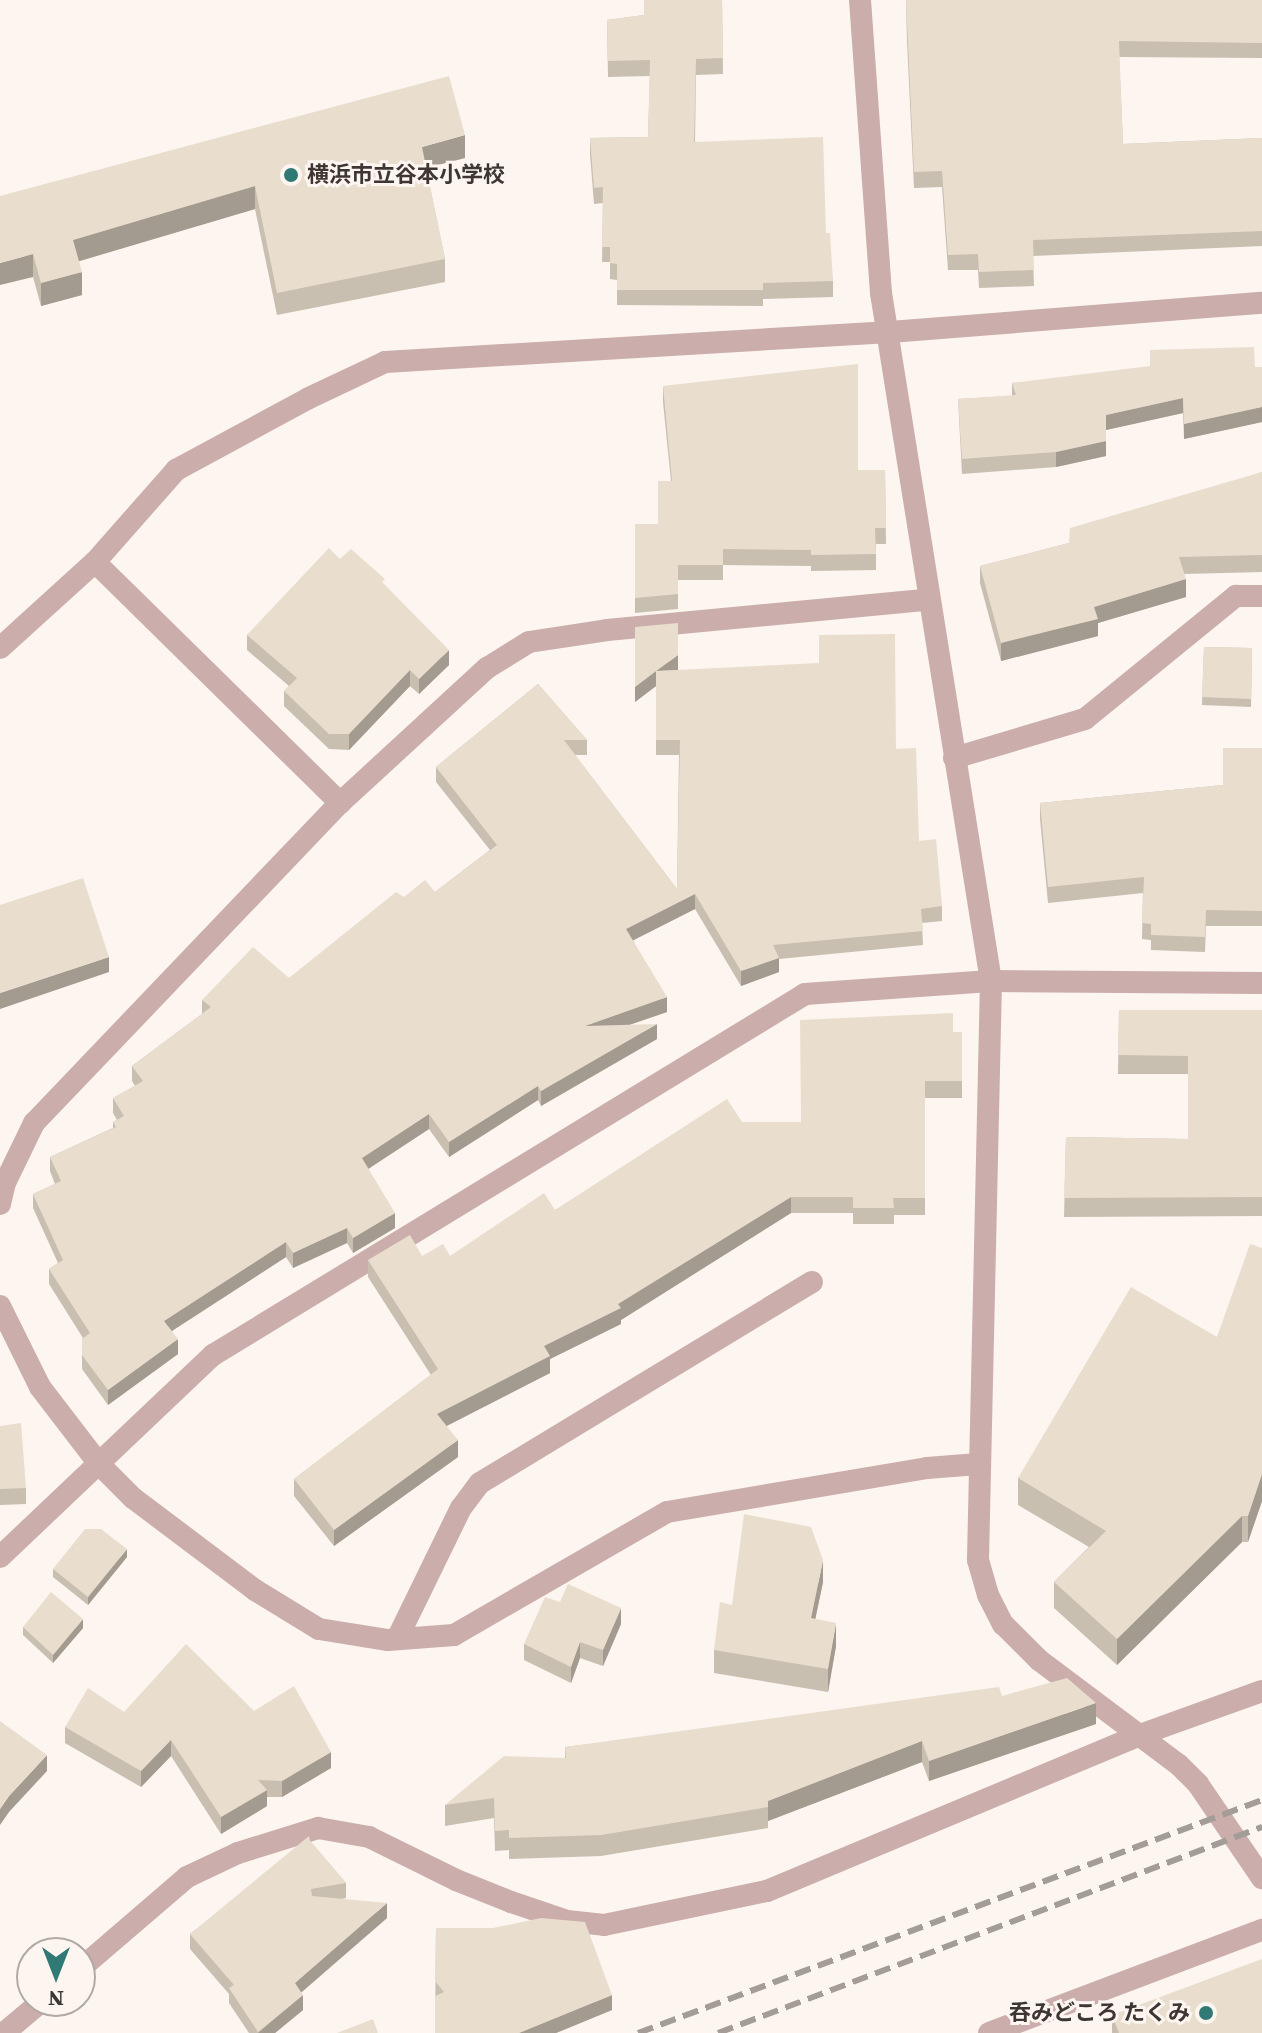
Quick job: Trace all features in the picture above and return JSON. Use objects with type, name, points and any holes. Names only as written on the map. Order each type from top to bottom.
[{"type":"street","points":[[860,0],[881,293],[890,332],[927,600],[991,981],[978,1560],[988,1595],[1003,1624],[1039,1660],[1198,1784],[1262,1878]]},
{"type":"street","points":[[0,648],[95,562],[176,470],[309,398],[385,362],[890,332],[1262,303]]},
{"type":"street","points":[[95,562],[340,803]]},
{"type":"street","points":[[954,758],[1085,719],[1236,596],[1262,596]]},
{"type":"street","points":[[0,1204],[5,1183],[34,1123],[340,803],[487,668],[529,642],[607,630],[927,600]]},
{"type":"street","points":[[0,1557],[213,1355],[805,994],[991,981],[1262,983]]},
{"type":"street","points":[[397,1639],[461,1508],[480,1483],[812,1282]]},
{"type":"street","points":[[0,1306],[40,1387],[99,1464],[133,1498],[242,1581],[319,1629],[397,1639],[454,1635],[667,1512],[927,1468],[978,1464]]},
{"type":"street","points":[[96,1955],[187,1877],[238,1853],[318,1828],[369,1837],[456,1880],[567,1921],[604,1925],[767,1891],[1137,1736],[1262,1691]]},
{"type":"street","points":[[989,2033],[1262,1930]]},
{"type":"street","points":[[4,2033],[23,2017]]},
{"type":"building","points":[[644,0],[722,0],[723,58],[696,59],[694,142],[823,137],[826,233],[830,233],[833,281],[763,283],[763,290],[617,290],[617,264],[610,263],[610,247],[602,247],[603,187],[594,188],[590,138],[648,137],[650,60],[608,61],[607,20],[644,15]]},
{"type":"building","points":[[906,0],[1262,0],[1262,43],[1119,41],[1123,144],[1262,138],[1262,231],[1033,240],[1034,270],[979,272],[978,254],[948,255],[942,171],[914,172]]},
{"type":"building","points":[[449,76],[465,135],[422,147],[445,259],[277,293],[255,186],[73,240],[82,272],[41,283],[33,254],[0,263],[0,196]]},
{"type":"building","points":[[1254,347],[1255,367],[1262,367],[1262,407],[1184,424],[1183,398],[1106,415],[1106,441],[1056,452],[962,459],[958,399],[1016,395],[1012,383],[1150,366],[1150,350]]},
{"type":"building","points":[[858,364],[858,470],[885,470],[886,528],[875,528],[876,554],[811,555],[811,550],[723,549],[723,565],[678,565],[678,594],[635,598],[635,524],[658,524],[658,481],[672,481],[663,386]]},
{"type":"building","points":[[1262,472],[1262,555],[1179,557],[1186,579],[1094,607],[1098,619],[1001,643],[980,566],[1069,543],[1070,528]]},
{"type":"building","points":[[329,548],[340,559],[351,549],[385,579],[382,582],[449,650],[419,679],[410,670],[349,734],[329,734],[284,691],[297,678],[247,635]]},
{"type":"building","points":[[678,623],[678,655],[635,687],[635,627]]},
{"type":"building","points":[[895,634],[896,749],[916,748],[919,841],[936,839],[942,906],[921,909],[923,931],[773,945],[779,958],[741,971],[695,894],[626,929],[667,997],[585,1026],[657,1024],[541,1091],[538,1086],[449,1142],[429,1114],[362,1158],[395,1213],[353,1238],[347,1228],[293,1253],[286,1242],[164,1321],[178,1339],[108,1390],[82,1355],[82,1339],[90,1333],[49,1269],[63,1260],[33,1194],[61,1181],[50,1157],[116,1127],[113,1122],[124,1116],[113,1098],[143,1081],[132,1066],[211,1007],[202,1000],[253,947],[289,978],[396,892],[404,897],[425,880],[435,892],[497,845],[436,767],[538,684],[587,740],[564,740],[677,889],[680,740],[656,740],[656,671],[819,663],[819,635]]},
{"type":"building","points":[[1204,647],[1252,648],[1251,699],[1202,697]]},
{"type":"building","points":[[1223,748],[1262,748],[1262,911],[1206,910],[1205,937],[1151,935],[1151,924],[1142,923],[1144,877],[1048,887],[1040,803],[1223,785]]},
{"type":"building","points":[[83,878],[109,957],[0,993],[0,905]]},
{"type":"building","points":[[1119,1010],[1262,1010],[1262,1197],[1064,1198],[1066,1137],[1188,1139],[1188,1056],[1118,1055]]},
{"type":"building","points":[[953,1013],[953,1032],[962,1032],[962,1081],[925,1081],[925,1198],[893,1198],[894,1208],[853,1208],[853,1197],[791,1197],[618,1304],[621,1308],[544,1346],[550,1356],[437,1414],[458,1440],[334,1530],[294,1479],[438,1369],[368,1260],[410,1235],[422,1256],[443,1244],[450,1256],[544,1193],[555,1210],[727,1099],[742,1122],[801,1122],[800,1020]]},
{"type":"building","points":[[1250,1244],[1262,1248],[1262,1474],[1248,1516],[1242,1516],[1117,1639],[1054,1582],[1106,1531],[1018,1478],[1131,1287],[1217,1337]]},
{"type":"building","points":[[21,1423],[26,1488],[0,1489],[0,1426]]},
{"type":"building","points":[[744,1514],[811,1527],[823,1560],[811,1618],[836,1623],[828,1669],[714,1650],[720,1602],[732,1605]]},
{"type":"building","points":[[85,1529],[101,1529],[127,1549],[88,1597],[53,1569]]},
{"type":"building","points":[[568,1584],[621,1608],[603,1650],[580,1642],[571,1667],[524,1644],[545,1597],[560,1602]]},
{"type":"building","points":[[51,1592],[83,1619],[53,1655],[23,1627]]},
{"type":"building","points":[[186,1644],[254,1711],[294,1686],[331,1752],[282,1781],[258,1780],[267,1790],[221,1817],[171,1740],[141,1771],[65,1727],[88,1688],[124,1712]]},
{"type":"building","points":[[1067,1678],[1096,1703],[929,1761],[922,1741],[768,1801],[768,1807],[601,1835],[509,1838],[509,1830],[495,1831],[494,1798],[445,1805],[504,1756],[566,1758],[565,1747],[999,1687],[1002,1696]]},
{"type":"building","points":[[0,1721],[47,1755],[0,1809]]},
{"type":"building","points":[[309,1836],[346,1883],[311,1889],[312,1896],[387,1903],[295,1983],[303,1995],[258,2032],[229,1988],[234,1985],[190,1934]]},
{"type":"building","points":[[541,1918],[585,1922],[612,1995],[519,2033],[435,2033],[435,1996],[444,1992],[435,1981],[436,1928],[493,1928]]},
{"type":"building","points":[[1262,1959],[1262,2033],[1119,2033],[1112,2015]]},
{"type":"building","points":[[373,2019],[378,2033],[337,2033]]},
{"type":"railway","points":[[638,2033],[1262,1800]]},
{"type":"railway","points":[[718,2033],[1262,1827]]},
{"type":"place","name":"横浜市立谷本小学校","points":[[291,175]]},
{"type":"place","name":"呑みどころ たくみ","points":[[1206,2013]]}]
